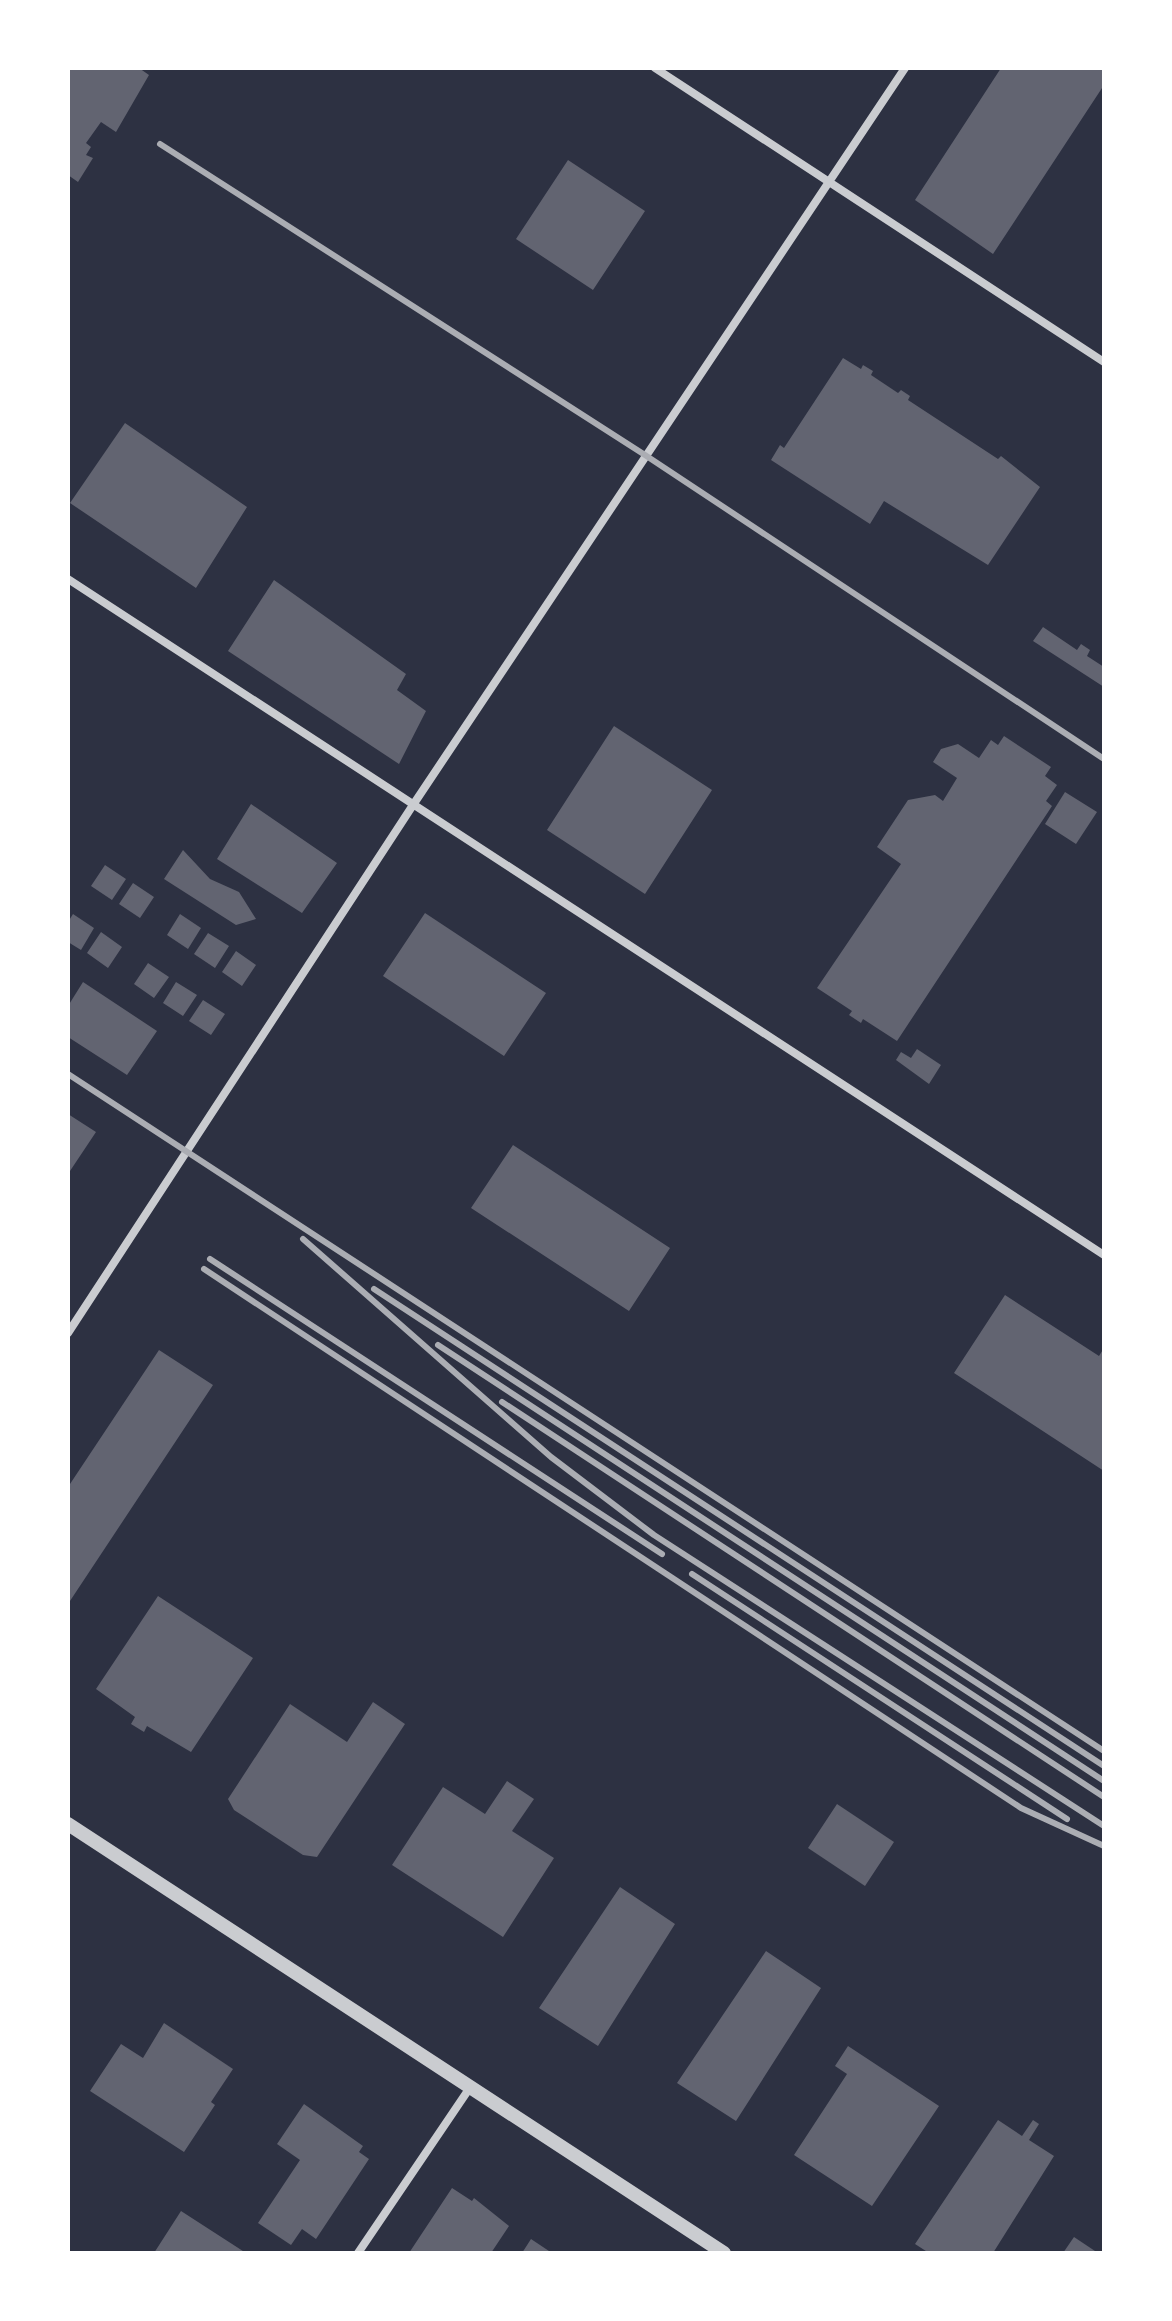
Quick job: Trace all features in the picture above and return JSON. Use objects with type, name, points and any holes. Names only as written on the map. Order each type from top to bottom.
[{"type":"street","points":[[655,68],[1104,362]]},
{"type":"street","points":[[68,1333],[413,805],[905,68]]},
{"type":"street","points":[[68,579],[1104,1255]]},
{"type":"street","points":[[68,1824],[724,2253]]},
{"type":"street","points":[[358,2253],[471,2086]]},
{"type":"building","points":[[68,68],[139,68],[149,75],[116,132],[101,122],[86,143],[91,147],[86,155],[93,158],[78,182],[68,175]]},
{"type":"building","points":[[1001,68],[1104,68],[1104,85],[993,254],[915,200]]},
{"type":"building","points":[[568,160],[645,211],[593,290],[516,239]]},
{"type":"building","points":[[843,358],[861,369],[863,365],[873,371],[871,375],[898,393],[901,390],[910,396],[908,400],[998,459],[1001,456],[1040,487],[988,565],[884,501],[870,524],[771,460],[780,445],[784,448]]},
{"type":"building","points":[[125,423],[247,507],[196,588],[70,503]]},
{"type":"building","points":[[274,580],[406,674],[397,690],[426,711],[399,764],[228,651]]},
{"type":"building","points":[[1043,627],[1077,650],[1081,644],[1090,650],[1087,656],[1104,667],[1104,687],[1033,641]]},
{"type":"building","points":[[614,726],[712,790],[645,894],[547,830]]},
{"type":"building","points":[[1004,736],[1051,767],[1045,776],[1057,785],[1046,801],[1052,806],[897,1041],[863,1019],[861,1023],[849,1015],[852,1011],[817,988],[901,864],[877,847],[908,800],[935,795],[943,801],[957,778],[933,762],[941,749],[958,744],[979,758],[991,740],[998,745]]},
{"type":"building","points":[[1065,792],[1097,812],[1076,844],[1045,824]]},
{"type":"building","points":[[251,804],[337,863],[302,913],[217,859]]},
{"type":"building","points":[[183,850],[210,879],[239,892],[256,919],[236,925],[164,879]]},
{"type":"building","points":[[105,865],[126,879],[112,900],[91,886]]},
{"type":"building","points":[[133,883],[154,897],[140,918],[119,904]]},
{"type":"building","points":[[425,913],[546,993],[504,1056],[383,976]]},
{"type":"building","points":[[73,914],[94,928],[81,950],[68,942],[68,922]]},
{"type":"building","points":[[180,914],[201,928],[188,949],[167,935]]},
{"type":"building","points":[[101,932],[122,947],[108,968],[87,953]]},
{"type":"building","points":[[208,933],[229,946],[215,968],[194,954]]},
{"type":"building","points":[[236,951],[256,965],[242,986],[222,972]]},
{"type":"building","points":[[148,963],[169,977],[154,998],[134,984]]},
{"type":"building","points":[[83,982],[157,1031],[127,1075],[68,1037],[68,1006]]},
{"type":"building","points":[[176,982],[197,995],[183,1016],[163,1003]]},
{"type":"building","points":[[203,1000],[225,1014],[211,1035],[189,1021]]},
{"type":"building","points":[[917,1049],[941,1065],[929,1084],[896,1060],[901,1052],[911,1058]]},
{"type":"building","points":[[68,1114],[96,1132],[68,1174]]},
{"type":"building","points":[[513,1145],[670,1248],[629,1311],[471,1208]]},
{"type":"building","points":[[1005,1295],[1099,1356],[1104,1348],[1104,1471],[954,1373]]},
{"type":"building","points":[[159,1350],[213,1385],[68,1604],[68,1487]]},
{"type":"building","points":[[158,1596],[253,1658],[191,1752],[147,1726],[144,1732],[131,1724],[135,1717],[96,1689]]},
{"type":"building","points":[[373,1702],[405,1724],[317,1857],[303,1855],[234,1810],[228,1799],[290,1704],[347,1742]]},
{"type":"building","points":[[507,1781],[534,1799],[512,1831],[554,1858],[503,1937],[392,1865],[443,1787],[485,1814]]},
{"type":"building","points":[[837,1804],[894,1842],[865,1886],[808,1848]]},
{"type":"building","points":[[620,1887],[675,1924],[598,2046],[539,2008]]},
{"type":"building","points":[[766,1951],[821,1988],[736,2121],[677,2083]]},
{"type":"building","points":[[164,2023],[233,2069],[211,2102],[215,2105],[184,2152],[90,2091],[121,2044],[143,2058]]},
{"type":"building","points":[[848,2046],[939,2106],[872,2206],[794,2155],[847,2074],[835,2066]]},
{"type":"building","points":[[304,2104],[363,2146],[359,2152],[369,2159],[316,2239],[302,2229],[291,2245],[258,2223],[300,2160],[277,2144]]},
{"type":"building","points":[[998,2120],[1022,2136],[1033,2120],[1039,2124],[1029,2140],[1054,2156],[993,2253],[929,2253],[915,2244]]},
{"type":"building","points":[[452,2188],[472,2201],[474,2198],[509,2226],[491,2253],[409,2253]]},
{"type":"building","points":[[181,2211],[246,2253],[154,2253]]},
{"type":"building","points":[[1074,2237],[1098,2253],[1063,2253]]},
{"type":"building","points":[[531,2239],[552,2253],[522,2253]]},
{"type":"railway","points":[[160,144],[645,455],[1104,759]]},
{"type":"railway","points":[[68,1074],[1104,1751]]},
{"type":"railway","points":[[303,1239],[551,1457],[654,1535],[1104,1826]]},
{"type":"railway","points":[[210,1259],[662,1554]]},
{"type":"railway","points":[[204,1269],[1021,1808],[1104,1846]]},
{"type":"railway","points":[[374,1289],[1104,1766]]},
{"type":"railway","points":[[438,1345],[1104,1781]]},
{"type":"railway","points":[[502,1402],[1104,1797]]},
{"type":"railway","points":[[692,1574],[1067,1819]]}]
